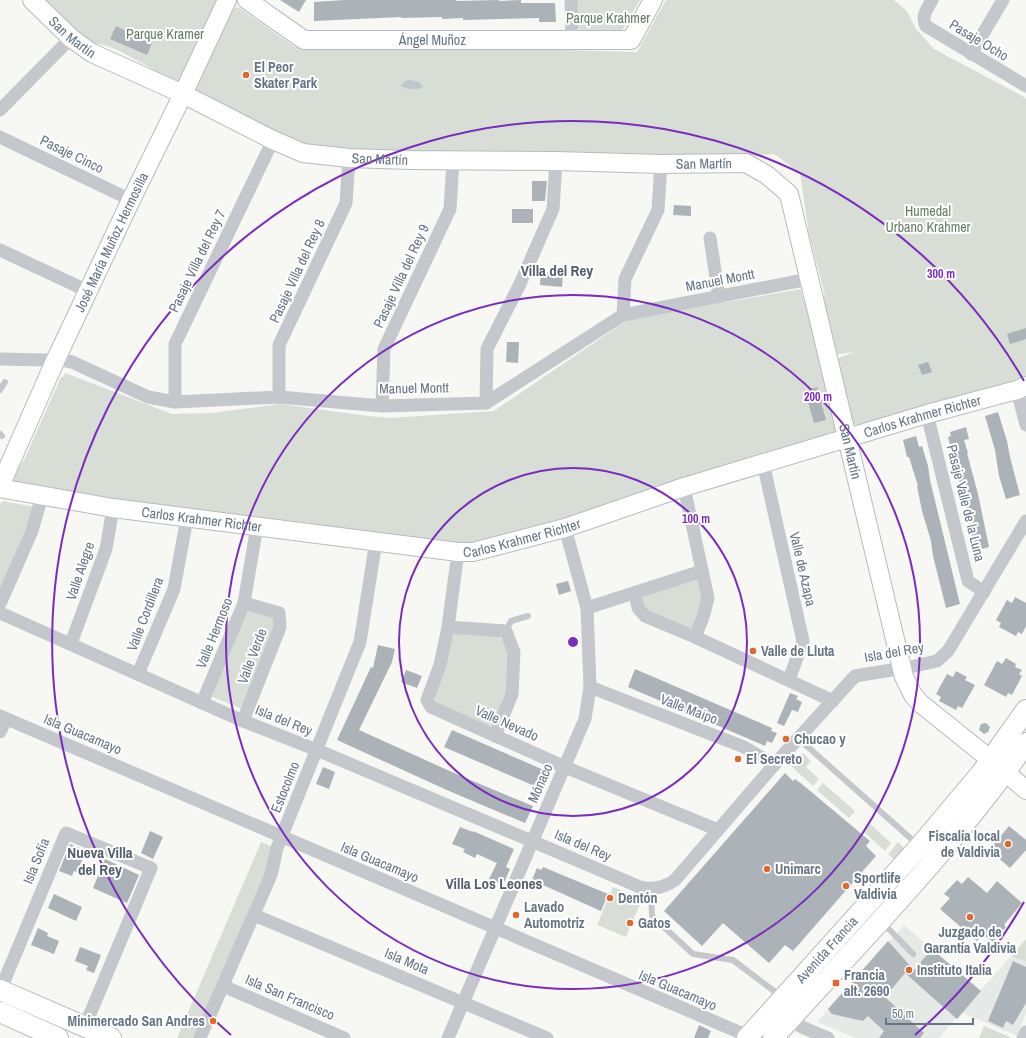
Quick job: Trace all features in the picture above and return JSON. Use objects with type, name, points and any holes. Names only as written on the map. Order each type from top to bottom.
[{"type":"main road","name":"Avenida Francia","points":[[773,1038],[938,856],[999,766],[1026,710]]},
{"type":"main road","name":"Avenida Francia","points":[[748,1037],[920,846],[999,766],[1026,743]]},
{"type":"main road","points":[[0,991],[111,1038]]},
{"type":"main road","points":[[787,993],[807,1001]]},
{"type":"main road","points":[[1,1017],[58,1038]]},
{"type":"street","name":"San Martín","points":[[32,0],[71,38],[92,53],[184,94],[273,140],[303,153],[349,158],[452,161],[556,161],[661,164],[746,163],[767,175],[789,194],[848,438],[901,668],[907,686],[920,703],[999,766],[1026,790]]},
{"type":"street","name":"José María Muñoz Hermosilla","points":[[0,487],[56,359],[131,200],[184,94],[227,0]]},
{"type":"street","name":"Ángel Muñoz","points":[[247,0],[304,40],[631,40],[653,0]]},
{"type":"street","points":[[571,0],[572,39]]},
{"type":"street","name":"Pasaje Ocho","points":[[932,0],[924,14],[924,22],[926,26],[1026,86]]},
{"type":"street","points":[[971,54],[1003,0]]},
{"type":"street","points":[[0,110],[71,38]]},
{"type":"street","name":"Pasaje Cinco","points":[[0,137],[131,200]]},
{"type":"street","name":"Pasaje Villa del Rey 7","points":[[174,402],[175,344],[273,140]]},
{"type":"street","name":"Pasaje Villa del Rey 8","points":[[279,397],[279,345],[346,203],[349,158]]},
{"type":"street","name":"Pasaje Villa del Rey 9","points":[[382,406],[384,349],[450,209],[452,161]]},
{"type":"street","points":[[486,402],[487,349],[520,284],[553,209],[556,161]]},
{"type":"street","points":[[623,315],[625,279],[658,210],[661,164]]},
{"type":"street","points":[[710,238],[719,297]]},
{"type":"street","points":[[0,250],[88,291]]},
{"type":"street","name":"Manuel Montt","points":[[0,358],[56,359],[72,362],[148,397],[174,402],[279,397],[382,406],[486,402],[623,315],[809,279]]},
{"type":"street","points":[[1021,388],[1026,425]]},
{"type":"street","name":"Carlos Krahmer Richter","points":[[0,487],[113,508],[458,552],[473,552],[565,528],[684,487],[927,414],[1021,388]]},
{"type":"street","name":"Pasaje Valle de la Luna","points":[[927,414],[968,581],[984,592]]},
{"type":"street","name":"Valle de Azapa","points":[[763,463],[803,641],[789,680]]},
{"type":"street","points":[[684,487],[708,598],[703,618],[695,637]]},
{"type":"street","points":[[0,604],[32,531],[42,496]]},
{"type":"street","name":"Valle Alegre","points":[[71,643],[106,549],[113,508]]},
{"type":"street","name":"Valle Cordillera","points":[[138,674],[174,588],[187,518]]},
{"type":"street","name":"Isla del Rey","points":[[0,613],[71,643],[244,721],[317,750],[640,886],[651,888],[663,886],[675,880],[774,765],[855,676],[937,661],[948,650],[1026,521]]},
{"type":"street","name":"Valle Hermoso","points":[[202,703],[244,603],[257,526]]},
{"type":"street","name":"Mónaco","points":[[448,1038],[585,719],[590,687],[587,608],[565,528]]},
{"type":"street","name":"Estocolmo","points":[[200,1038],[271,875],[277,848],[360,642],[376,541]]},
{"type":"street","name":"Valle Nevado","points":[[458,552],[448,627],[440,665],[427,700],[431,707],[565,767],[718,830]]},
{"type":"street","points":[[587,608],[702,572]]},
{"type":"street","points":[[635,594],[638,608],[645,616],[695,637],[833,701]]},
{"type":"street","name":"Valle Verde","points":[[244,603],[279,613],[280,627],[244,721]]},
{"type":"street","points":[[448,627],[506,631],[514,652],[512,694],[495,736]]},
{"type":"street","name":"Valle Maipo","points":[[590,687],[744,747],[774,765]]},
{"type":"street","points":[[0,732],[3,717]]},
{"type":"street","name":"Isla Guacamayo","points":[[3,717],[748,1037]]},
{"type":"street","name":"Isla Sofía","points":[[0,991],[66,833],[151,868],[85,1026]]},
{"type":"street","name":"Isla Mota","points":[[254,914],[547,1038]]},
{"type":"street","name":"Isla San Francisco","points":[[223,986],[344,1038]]},
{"type":"street","points":[[790,1020],[804,1028],[828,1038]]},
{"type":"street","points":[[1023,1038],[1026,1032]]},
{"type":"lane","points":[[0,390],[5,382]]},
{"type":"lane","points":[[506,631],[511,621],[528,616]]},
{"type":"lane","points":[[799,739],[920,846]]},
{"type":"lane","points":[[651,888],[652,916],[693,954],[734,960],[787,993]]},
{"type":"lane","points":[[880,920],[913,954]]},
{"type":"shaded area","points":[[410,80],[419,82],[423,87],[411,89],[400,86],[405,81]]},
{"type":"shaded area","name":"Instituto Italia","points":[[904,925],[980,991],[1011,956],[1026,962],[1026,1013],[1017,1036],[963,1013],[957,1019],[955,1018],[939,1038],[855,1038],[817,1022]]},
{"type":"green space","points":[[45,0],[224,0],[236,8],[238,7],[295,47],[487,48],[637,52],[666,0],[894,0],[907,11],[916,29],[934,49],[1026,99],[1026,376],[972,394],[917,407],[857,426],[849,420],[836,359],[854,352],[824,356],[840,431],[562,523],[470,547],[237,514],[198,516],[10,482],[25,458],[61,377],[63,377],[65,373],[172,414],[211,413],[280,404],[390,418],[494,411],[629,319],[801,289],[804,302],[825,295],[809,234],[800,173],[774,154],[724,157],[641,157],[311,149],[153,71],[151,68],[123,53],[108,46],[95,44],[60,20],[61,15]]},
{"type":"green space","name":"Parque Krahmer","points":[[577,0],[640,0],[622,31],[618,35],[583,33],[576,25]]},
{"type":"green space","points":[[3,501],[35,507],[0,591],[0,504]]},
{"type":"green space","points":[[694,578],[700,581],[705,600],[696,626],[688,631],[646,613],[640,601],[644,594]]},
{"type":"green space","points":[[253,608],[273,615],[277,628],[242,709],[210,696],[246,611]]},
{"type":"green space","points":[[457,631],[499,636],[508,648],[508,690],[494,725],[488,729],[437,706],[434,696],[450,637]]},
{"type":"green space","points":[[803,753],[811,761],[806,767],[819,779],[813,786],[791,766]]},
{"type":"green space","points":[[823,783],[855,811],[849,818],[817,790]]},
{"type":"green space","points":[[870,824],[891,843],[885,851],[864,832]]},
{"type":"green space","points":[[261,842],[279,850],[197,1038],[177,1038]]},
{"type":"green space","points":[[898,842],[905,849],[895,860],[888,854]]},
{"type":"green space","points":[[613,887],[642,899],[626,937],[597,925]]},
{"type":"green space","points":[[1026,939],[1026,962],[1011,956]]},
{"type":"green space","points":[[984,1026],[1010,1037],[1010,1038],[979,1038]]},
{"type":"building","points":[[280,0],[306,0],[299,12]]},
{"type":"building","points":[[345,0],[521,0],[521,3],[555,3],[556,22],[539,22],[539,18],[463,20],[463,18],[442,19],[442,17],[401,17],[314,21],[314,2]]},
{"type":"building","points":[[116,26],[152,43],[147,55],[110,39]]},
{"type":"building","points":[[532,181],[547,181],[545,201],[532,201]]},
{"type":"building","points":[[674,205],[691,206],[691,216],[673,215]]},
{"type":"building","points":[[512,209],[533,209],[533,223],[512,223]]},
{"type":"building","points":[[541,272],[563,273],[562,287],[540,285]]},
{"type":"building","points":[[1026,328],[1026,339],[1010,344],[1007,334]]},
{"type":"building","points":[[507,342],[519,342],[518,363],[506,362]]},
{"type":"building","points":[[928,362],[932,372],[922,375],[918,365]]},
{"type":"building","points":[[817,387],[826,420],[814,423],[805,391]]},
{"type":"building","points":[[998,412],[1007,441],[1020,495],[1006,499],[999,476],[995,450],[985,416]]},
{"type":"building","points":[[966,427],[969,439],[964,440],[978,494],[989,547],[975,551],[948,437],[951,436],[950,432]]},
{"type":"building","points":[[916,436],[919,447],[922,446],[928,466],[930,480],[960,604],[946,608],[933,556],[931,541],[922,511],[918,486],[909,457],[907,457],[903,440]]},
{"type":"building","points":[[568,581],[571,591],[559,595],[556,584]]},
{"type":"building","points":[[1015,597],[1026,603],[1026,626],[1022,634],[1018,632],[1016,636],[999,627],[1001,623],[996,620],[1007,600],[1012,603]]},
{"type":"building","points":[[378,645],[395,649],[392,662],[359,730],[463,777],[533,806],[525,823],[449,791],[337,740],[371,667],[373,668]]},
{"type":"building","points":[[1006,658],[1016,664],[1015,667],[1022,670],[1019,674],[1022,676],[1012,695],[1008,693],[1006,697],[984,685],[997,661],[1002,664]]},
{"type":"building","points":[[635,669],[772,728],[771,731],[777,733],[772,743],[767,741],[765,746],[628,687]]},
{"type":"building","points":[[406,670],[422,676],[417,688],[401,682]]},
{"type":"building","points":[[956,671],[967,677],[965,680],[975,685],[962,708],[958,706],[956,710],[939,701],[941,697],[936,694],[947,674],[953,677]]},
{"type":"building","points":[[790,693],[798,696],[796,699],[802,702],[798,712],[792,710],[784,726],[777,723]]},
{"type":"building","points":[[986,723],[990,727],[988,732],[984,734],[979,730],[981,724]]},
{"type":"building","points":[[452,730],[546,771],[539,788],[444,747]]},
{"type":"building","points":[[323,767],[335,772],[329,789],[316,784]]},
{"type":"building","name":"Unimarc","points":[[785,773],[793,781],[795,779],[803,785],[870,841],[866,846],[876,856],[793,951],[785,945],[769,963],[723,923],[702,946],[664,911]]},
{"type":"building","points":[[1009,826],[1026,840],[1026,850],[1010,868],[989,850]]},
{"type":"building","points":[[460,827],[473,831],[514,849],[506,867],[510,869],[503,885],[489,879],[497,863],[477,854],[475,858],[463,852],[465,849],[452,844]]},
{"type":"building","points":[[150,831],[163,837],[153,859],[141,853]]},
{"type":"building","points":[[70,844],[86,851],[77,872],[74,871],[72,876],[59,871]]},
{"type":"building","points":[[105,859],[139,875],[127,903],[93,888]]},
{"type":"building","points":[[543,867],[608,894],[601,911],[543,885],[542,887],[531,882],[537,868],[541,870]]},
{"type":"building","points":[[968,877],[987,893],[997,881],[1022,903],[1004,925],[1006,927],[993,942],[983,934],[977,941],[940,909],[950,898],[944,894],[957,880],[962,884]]},
{"type":"building","points":[[54,894],[82,907],[76,921],[48,908]]},
{"type":"building","points":[[38,928],[48,933],[47,936],[59,941],[54,954],[31,945]]},
{"type":"building","name":"Instituto Italia","points":[[888,941],[914,970],[932,949],[981,991],[957,1019],[905,973],[885,997],[924,1033],[920,1038],[879,1038],[884,1031],[868,1016],[863,1021],[832,1014],[828,1009]]},
{"type":"building","points":[[80,947],[101,955],[94,973],[86,970],[88,966],[75,961]]},
{"type":"building","points":[[1013,961],[1026,967],[1026,1003],[1013,1025],[1006,1021],[1003,1028],[988,1021]]},
{"type":"building","points":[[699,1025],[711,1031],[708,1038],[694,1038]]},
{"type":"place","name":"El Peor Skater Park","points":[[246,75]]},
{"type":"place","name":"Valle de Lluta","points":[[753,651]]},
{"type":"place","name":"Chucao y","points":[[786,739]]},
{"type":"place","name":"El Secreto","points":[[738,759]]},
{"type":"place","name":"Fiscalía local de Valdivia","points":[[1008,844]]},
{"type":"place","name":"Unimarc","points":[[767,869]]},
{"type":"place","name":"Sportlife Valdivia","points":[[846,886]]},
{"type":"place","name":"Dentón","points":[[610,898]]},
{"type":"place","name":"Lavado Automotriz","points":[[516,915]]},
{"type":"place","name":"Juzgado de Garantía Valdivia","points":[[970,917]]},
{"type":"place","name":"Gatos","points":[[630,923]]},
{"type":"place","name":"Instituto Italia","points":[[909,970]]},
{"type":"place","name":"Francia alt. 2690","points":[[836,983]]},
{"type":"place","name":"Minimercado San Andres","points":[[213,1021]]},
{"type":"district","name":"Villa del Rey","points":[[557,271]]},
{"type":"district","name":"Nueva Villa del Rey","points":[[100,862]]},
{"type":"district","name":"Villa Los Leones","points":[[494,884]]},
{"type":"park label","name":"Parque Kramer","points":[[165,34]]},
{"type":"park label","name":"Humedal Urbano Krahmer","points":[[928,220]]}]
